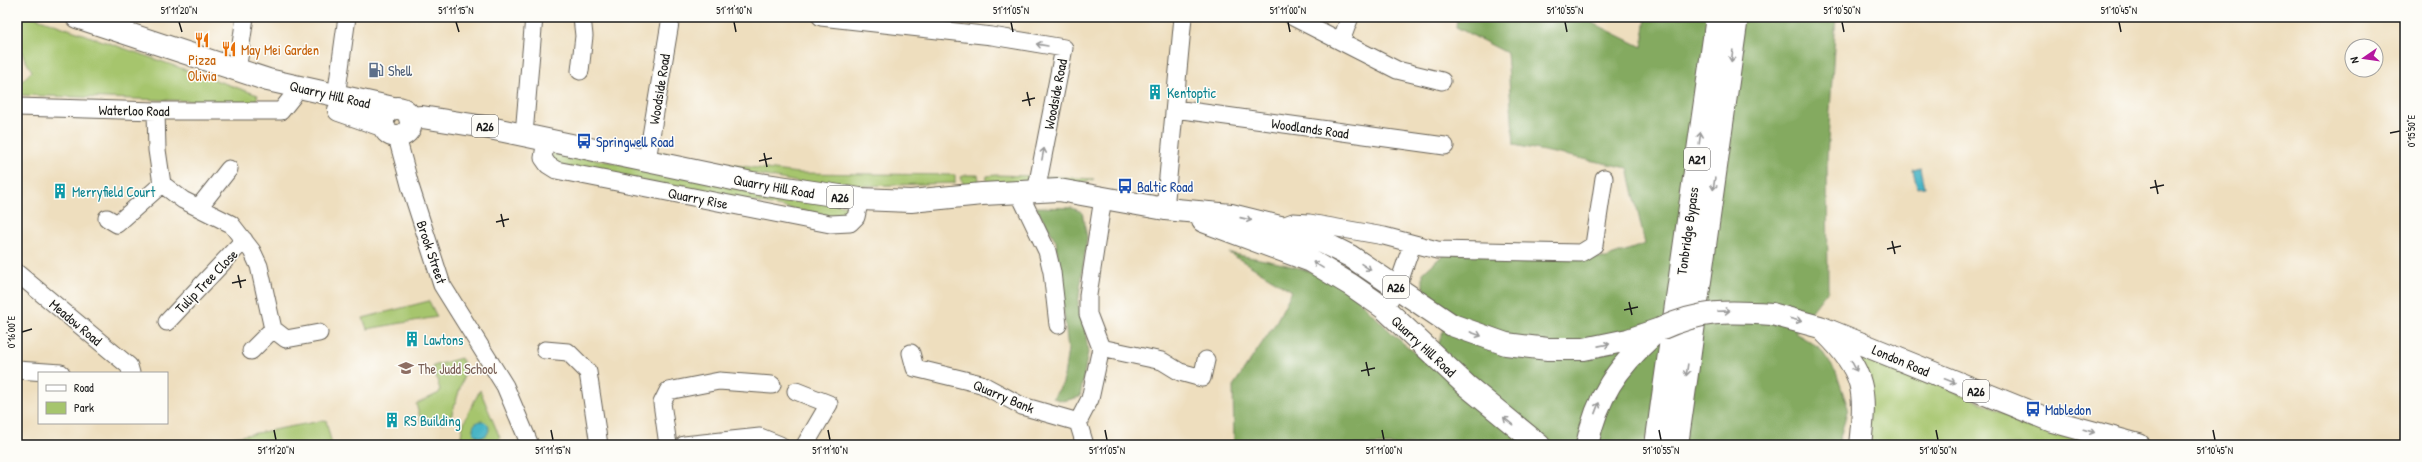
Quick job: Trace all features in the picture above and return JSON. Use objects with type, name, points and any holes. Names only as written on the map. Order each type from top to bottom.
[{"type":"highway","name":"Quarry Hill Road","points":[[77,17],[237,71],[336,97],[396,122]]},
{"type":"highway","name":"Tonbridge Bypass","points":[[1656,445],[1717,17]]},
{"type":"highway","name":"Tonbridge Bypass","points":[[1677,445],[1737,17]]},
{"type":"highway","name":"Quarry Hill Road","points":[[268,80],[293,96],[396,122],[422,117],[524,134],[546,140],[752,183],[860,199],[911,201],[1059,190],[1166,209],[1231,215],[1280,227],[1320,241],[1350,256],[1452,325],[1506,344],[1548,349],[1630,347]]},
{"type":"highway","name":"Quarry Hill Road","points":[[1166,209],[1311,261],[1384,308],[1467,386],[1539,445]]},
{"type":"highway","name":"London Road","points":[[1630,347],[1660,329],[1692,316],[1712,312],[1772,314],[1820,327],[2052,421],[2139,445]]},
{"type":"highway","name":"A26","points":[[1820,327],[1847,354],[1856,369],[1861,384],[1864,408],[1850,445]]},
{"type":"highway","points":[[1587,445],[1599,403],[1630,347]]},
{"type":"highway","points":[[1860,445],[1864,408]]},
{"type":"street","points":[[237,71],[245,17]]},
{"type":"street","points":[[336,97],[347,17]]},
{"type":"street","points":[[524,134],[534,17]]},
{"type":"street","points":[[580,71],[584,36],[582,17]]},
{"type":"street","name":"Woodside Road","points":[[647,160],[671,17]]},
{"type":"street","name":"Woodside Road","points":[[821,17],[992,36],[1064,48],[1027,193]]},
{"type":"street","points":[[1166,209],[1183,17]]},
{"type":"street","points":[[1292,17],[1397,70],[1442,81]]},
{"type":"street","points":[[1341,41],[1350,17]]},
{"type":"street","name":"Waterloo Road","points":[[17,107],[156,111],[281,111],[287,106],[293,96]]},
{"type":"street","name":"Woodlands Road","points":[[1175,110],[1445,146]]},
{"type":"street","points":[[107,218],[117,224],[162,184],[157,150],[156,111]]},
{"type":"street","name":"Brook Street","points":[[396,122],[411,189],[442,285],[505,386],[530,445]]},
{"type":"street","name":"Quarry Rise","points":[[546,140],[543,158],[548,165],[556,170],[830,224],[850,223],[856,218],[860,199]]},
{"type":"street","points":[[200,207],[229,169]]},
{"type":"street","name":"Quarry Hill Road","points":[[1280,227],[1293,222],[1309,223],[1384,236],[1412,245],[1437,250],[1581,253],[1594,245],[1604,178]]},
{"type":"street","name":"Tulip Tree Close","points":[[162,184],[183,200],[200,207],[231,224],[244,240],[252,251],[259,266],[272,329]]},
{"type":"street","points":[[1027,193],[1047,251],[1052,272],[1058,325]]},
{"type":"street","points":[[1085,445],[1078,422],[1090,399],[1101,348],[1088,314],[1088,296],[1103,198]]},
{"type":"street","name":"Tulip Tree Close","points":[[167,322],[244,240]]},
{"type":"street","points":[[1384,308],[1397,288],[1412,245]]},
{"type":"street","name":"Meadow Road","points":[[17,272],[129,366],[131,372]]},
{"type":"street","points":[[251,351],[272,329],[286,340],[318,333]]},
{"type":"street","points":[[1101,348],[1162,361],[1180,372],[1202,378],[1206,360]]},
{"type":"street","points":[[545,350],[568,352],[588,372],[599,445]]},
{"type":"street","name":"Quarry Bank","points":[[911,366],[981,384],[1022,406],[1078,422]]},
{"type":"street","points":[[17,370],[46,372]]},
{"type":"street","points":[[668,445],[662,403],[668,391],[719,382],[772,385]]},
{"type":"street","points":[[796,391],[829,404],[805,445]]},
{"type":"street","points":[[684,445],[760,437],[780,445]]},
{"type":"green space","points":[[17,17],[34,17],[258,95],[255,103],[17,95],[17,86],[32,71],[24,58],[20,46]]},
{"type":"green space","points":[[1457,17],[1581,17],[1642,47],[1646,17],[1836,17],[1827,157],[1828,290],[1795,333],[1819,347],[1836,372],[1848,408],[1838,445],[1234,445],[1233,386],[1275,324],[1292,291],[1229,253],[1306,270],[1335,282],[1357,298],[1407,347],[1431,363],[1444,329],[1423,286],[1423,273],[1445,253],[1605,258],[1645,244],[1628,168],[1514,145],[1507,53],[1456,27]]},
{"type":"green space","points":[[556,152],[848,206],[851,210],[846,219],[551,164],[552,153]]},
{"type":"green space","points":[[660,152],[718,163],[798,173],[955,175],[955,183],[862,186],[797,182],[659,156]]},
{"type":"green space","points":[[966,175],[978,175],[980,184],[964,186],[961,177]]},
{"type":"green space","points":[[987,176],[1032,176],[1026,182],[986,185]]},
{"type":"green space","points":[[1044,176],[1094,179],[1084,183],[1053,184],[1048,183]]},
{"type":"green space","points":[[1036,207],[1072,208],[1082,212],[1087,237],[1078,305],[1085,327],[1088,352],[1080,397],[1063,401],[1053,398],[1063,383],[1068,349],[1056,241]]},
{"type":"green space","points":[[429,301],[437,317],[367,329],[363,318]]},
{"type":"green space","points":[[1850,347],[2016,418],[2102,445],[1863,445]]},
{"type":"green space","points":[[461,358],[466,369],[451,417],[443,423],[429,421],[422,424],[416,404],[439,393],[440,390],[433,366]]},
{"type":"green space","points":[[480,390],[500,438],[497,445],[462,445],[461,438],[464,424]]},
{"type":"green space","points":[[326,420],[332,445],[215,445],[214,441]]},
{"type":"water","points":[[1921,168],[1925,187],[1917,188],[1913,170]]},
{"type":"water","points":[[481,421],[488,426],[489,429],[484,436],[481,437],[474,432],[473,429],[478,422]]},
{"type":"place","name":"Pizza Olivia","points":[[202,40]]},
{"type":"place","name":"May Mei Garden","points":[[229,49]]},
{"type":"place","name":"Shell","points":[[376,70]]},
{"type":"place","name":"Kentoptic","points":[[1155,92]]},
{"type":"place","name":"Springwell Road","points":[[584,141]]},
{"type":"place","name":"Baltic Road","points":[[1125,186]]},
{"type":"place","name":"Merryfield Court","points":[[60,191]]},
{"type":"place","name":"Lawtons","points":[[412,339]]},
{"type":"place","name":"The Judd School","points":[[406,368]]},
{"type":"place","name":"Mabledon","points":[[2033,409]]},
{"type":"place","name":"RS Building","points":[[392,420]]}]
